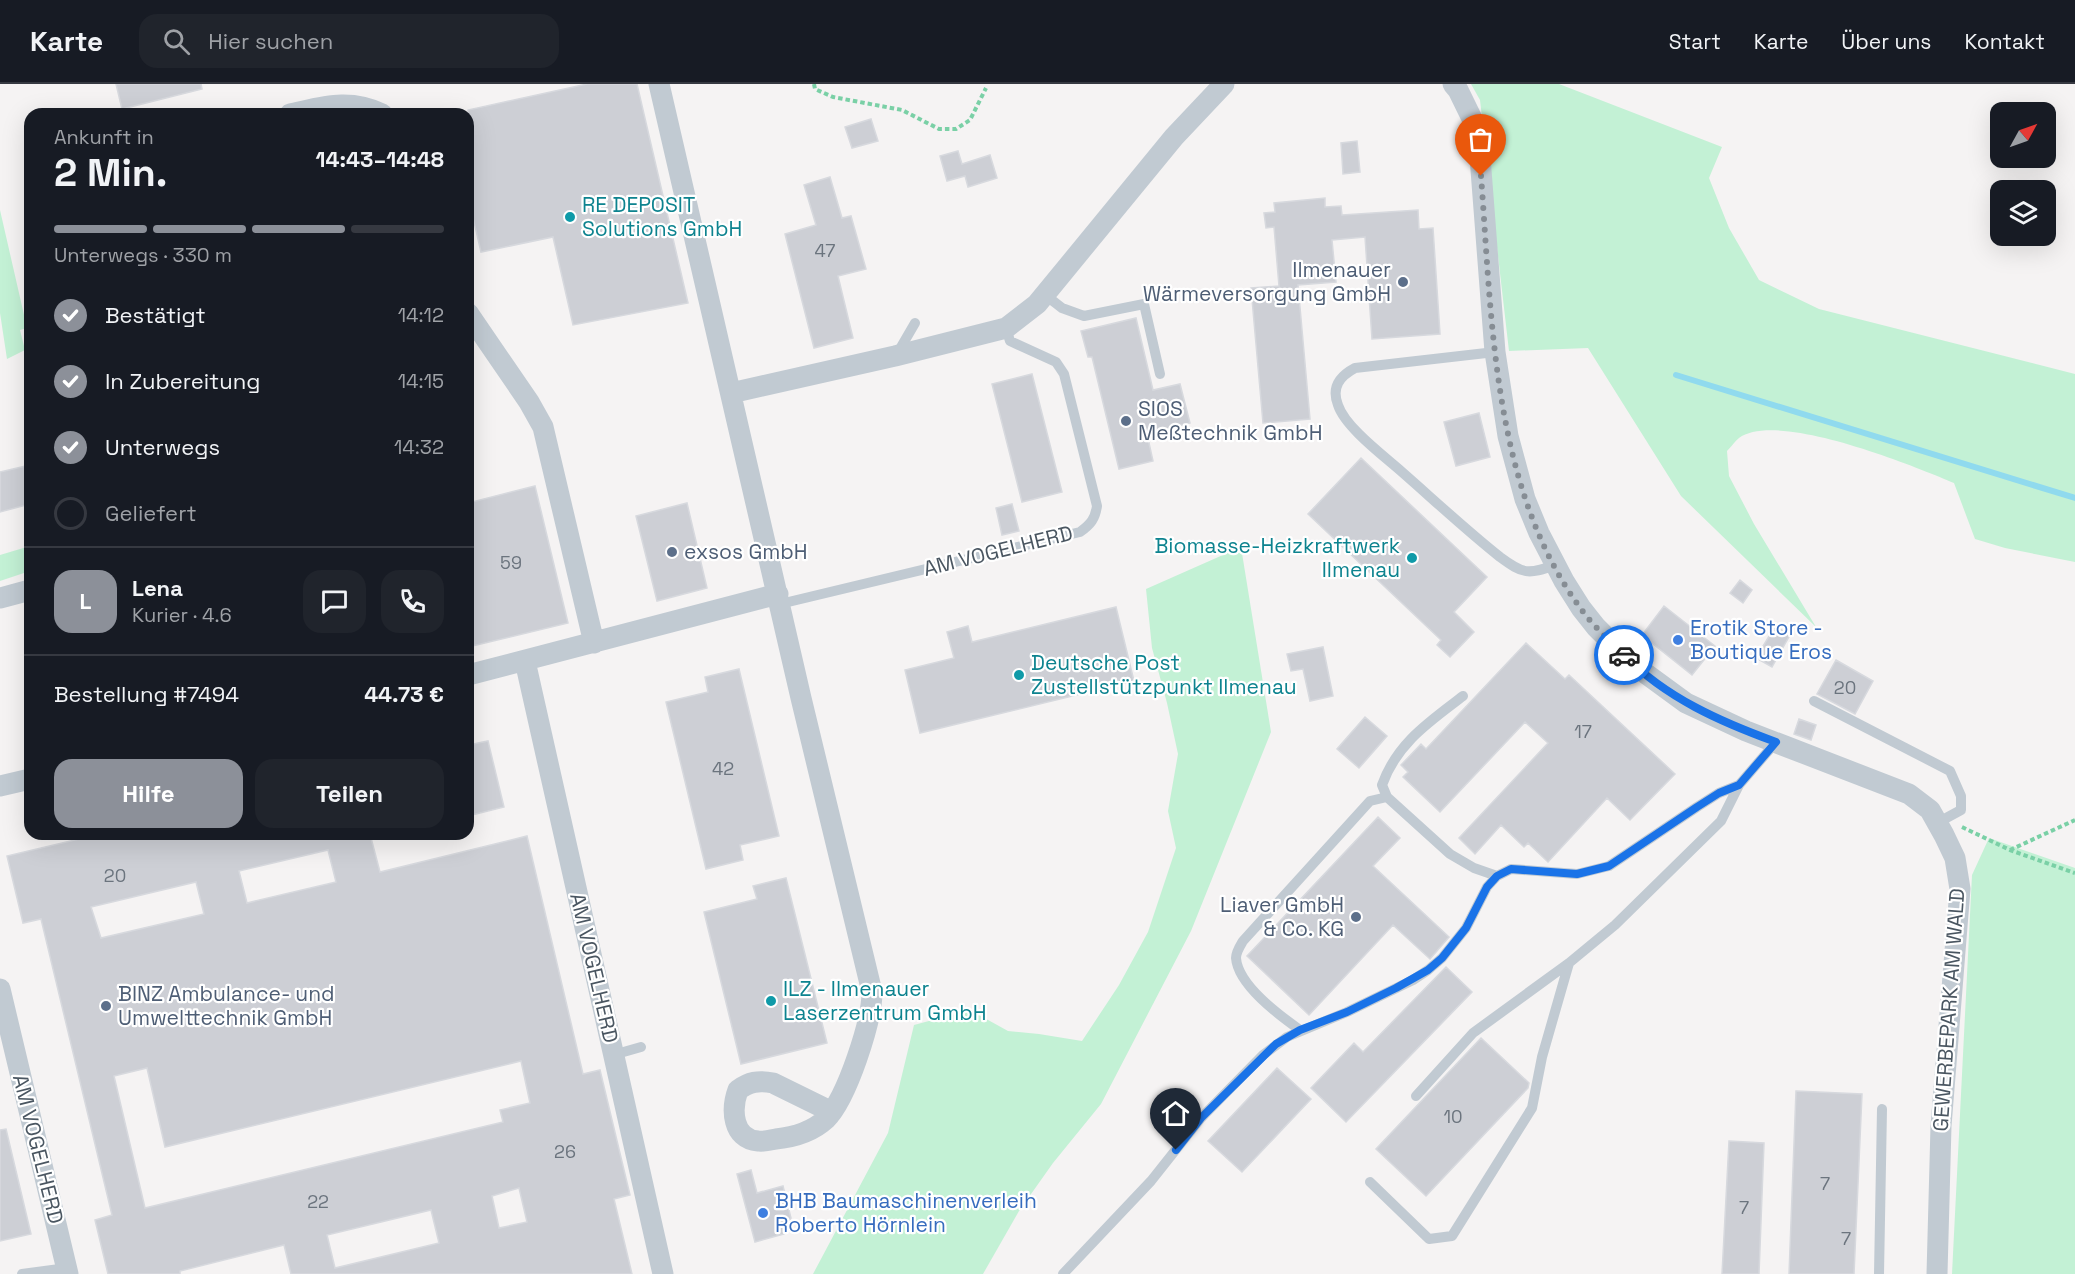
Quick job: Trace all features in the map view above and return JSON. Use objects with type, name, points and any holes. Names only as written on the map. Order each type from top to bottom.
[{"type":"street","points":[[659,84],[872,992],[869,1015],[849,1081],[832,1112]]},
{"type":"street","points":[[730,393],[895,356],[1006,328],[1037,304],[1171,130],[1224,84]]},
{"type":"street","name":"GEWERBEPARK AM WALD","points":[[1453,84],[1478,132],[1495,352],[1508,436],[1525,498],[1555,565],[1581,608],[1634,665],[1686,703],[1712,717],[1909,794],[1930,810],[1955,858],[1960,890],[1941,1126],[1937,1274]]},
{"type":"street","points":[[319,108],[338,104],[362,108]]},
{"type":"street","points":[[474,322],[529,402],[543,427],[594,643]]},
{"type":"street","points":[[0,598],[24,592]]},
{"type":"street","name":"AM VOGELHERD","points":[[474,674],[779,599]]},
{"type":"street","name":"AM VOGELHERD","points":[[525,662],[663,1274]]},
{"type":"street","points":[[0,786],[24,780]]},
{"type":"street","name":"AM VOGELHERD","points":[[0,989],[68,1271]]},
{"type":"lane","points":[[1044,294],[1062,308],[1084,316],[1144,304],[1160,374]]},
{"type":"lane","points":[[895,356],[915,323]]},
{"type":"lane","name":"AM VOGELHERD","points":[[779,599],[1080,532],[1090,525],[1096,516],[1097,506],[1064,374],[1056,362],[1010,341],[1006,328]]},
{"type":"lane","points":[[1495,352],[1354,368],[1343,374],[1337,382],[1337,404],[1343,416],[1364,439],[1500,557],[1522,571],[1539,571],[1555,565]]},
{"type":"lane","points":[[1463,696],[1415,733],[1387,770],[1382,785],[1388,798],[1450,854],[1474,868],[1497,876]]},
{"type":"lane","points":[[1814,701],[1950,771],[1961,796],[1961,810],[1940,829]]},
{"type":"lane","points":[[1416,1096],[1473,1033],[1569,963],[1615,925],[1721,821],[1739,785],[1776,742]]},
{"type":"lane","points":[[1063,1274],[1150,1181],[1201,1118],[1263,1055],[1287,1036],[1347,1012],[1413,980],[1428,970],[1442,958],[1466,928],[1487,887],[1497,876],[1511,869],[1577,874],[1609,866],[1719,793],[1739,785]]},
{"type":"lane","points":[[1300,1030],[1282,1017],[1256,992],[1239,972],[1236,955],[1243,941],[1370,801],[1388,798]]},
{"type":"lane","points":[[1370,1182],[1429,1239],[1452,1236],[1532,1108],[1542,1057],[1569,963]]},
{"type":"lane","points":[[614,1055],[641,1047]]},
{"type":"lane","points":[[1879,1274],[1882,1109]]},
{"type":"lane","points":[[22,1274],[68,1271]]},
{"type":"path","points":[[814,84],[815,89],[833,97],[902,110],[939,129],[956,129],[970,120],[986,88]]},
{"type":"path","points":[[2010,850],[2075,820]]},
{"type":"path","points":[[1940,829],[1963,826],[2010,850],[2075,873]]},
{"type":"green space","points":[[1471,84],[1559,84],[1722,147],[1709,178],[1729,228],[1759,280],[1819,309],[2075,374],[2075,562],[2005,548],[1975,539],[1954,483],[1935,475],[1878,454],[1813,435],[1783,431],[1758,431],[1739,438],[1727,451],[1729,476],[1754,524],[1816,627],[1681,496],[1588,348],[1509,351],[1480,100]]},
{"type":"green space","points":[[0,210],[24,315],[24,329],[20,330],[24,350],[7,359],[0,313]]},
{"type":"green space","points":[[1241,547],[1271,732],[1191,931],[1101,1104],[1053,1163],[1019,1211],[983,1274],[813,1274],[888,1133],[914,1025],[970,1010],[1008,1031],[1082,1041],[1119,985],[1148,932],[1176,848],[1168,811],[1178,754],[1152,648],[1146,589]]},
{"type":"green space","points":[[24,548],[24,573],[0,581],[0,555]]},
{"type":"green space","points":[[1989,838],[2075,868],[2075,1274],[1952,1274],[1972,875]]},
{"type":"building","points":[[116,84],[201,84],[202,89],[122,108]]},
{"type":"building","name":"RE DEPOSIT Solutions GmbH","points":[[587,84],[637,84],[688,303],[573,325],[553,237],[481,252],[474,222],[474,109]]},
{"type":"building","points":[[871,119],[878,141],[852,148],[845,127]]},
{"type":"building","points":[[1357,141],[1360,172],[1343,174],[1341,143]]},
{"type":"building","points":[[958,151],[962,164],[990,155],[997,178],[968,187],[965,176],[947,181],[940,156]]},
{"type":"building","points":[[830,177],[842,218],[851,216],[866,269],[838,276],[853,338],[814,348],[785,234],[816,225],[804,185]]},
{"type":"building","points":[[1325,198],[1325,207],[1341,206],[1342,215],[1418,210],[1419,229],[1433,228],[1440,334],[1372,339],[1365,237],[1332,240],[1336,282],[1298,285],[1310,419],[1263,423],[1251,288],[1279,286],[1274,227],[1266,228],[1264,213],[1275,212],[1274,203]]},
{"type":"building","name":"SIOS Meßtechnik GmbH","points":[[1136,318],[1153,390],[1180,384],[1190,423],[1147,434],[1153,461],[1119,469],[1092,357],[1088,357],[1081,331]]},
{"type":"building","points":[[1032,374],[1062,492],[1022,502],[992,384]]},
{"type":"building","points":[[1479,413],[1490,457],[1456,466],[1444,422]]},
{"type":"building","name":"Biomasse-Heizkraftwerk Ilmenau","points":[[1361,458],[1487,577],[1454,612],[1474,632],[1450,657],[1437,645],[1441,640],[1308,514]]},
{"type":"building","points":[[24,466],[24,506],[0,512],[0,472]]},
{"type":"building","points":[[535,486],[568,623],[474,646],[474,501]]},
{"type":"building","name":"exsos GmbH","points":[[687,503],[707,588],[657,601],[636,516]]},
{"type":"building","points":[[1012,504],[1019,531],[1002,535],[996,508]]},
{"type":"building","points":[[1740,580],[1752,590],[1743,603],[1730,593]]},
{"type":"building","name":"Erotik Store - Boutique Eros","points":[[1664,606],[1715,646],[1692,675],[1642,635]]},
{"type":"building","name":"Deutsche Post Zustellstützpunkt Ilmenau","points":[[1116,607],[1134,681],[920,733],[905,670],[954,658],[947,632],[968,626],[972,642]]},
{"type":"building","points":[[1775,626],[1790,635],[1772,667],[1756,658]]},
{"type":"building","points":[[1526,643],[1565,679],[1569,675],[1675,774],[1630,820],[1607,798],[1548,862],[1528,843],[1524,847],[1501,825],[1475,854],[1459,838],[1548,743],[1525,722],[1440,812],[1403,777],[1408,772],[1401,765],[1421,744],[1426,749]]},
{"type":"building","points":[[1323,647],[1333,696],[1310,701],[1303,669],[1291,671],[1287,654]]},
{"type":"building","points":[[1836,660],[1873,681],[1855,714],[1817,694]]},
{"type":"building","points":[[739,669],[779,836],[740,845],[743,860],[706,869],[666,702],[708,692],[705,677]]},
{"type":"building","points":[[1365,717],[1387,736],[1359,768],[1337,749]]},
{"type":"building","points":[[1799,719],[1816,725],[1811,740],[1794,734]]},
{"type":"building","points":[[488,741],[504,807],[474,814],[474,744]]},
{"type":"building","name":"Liaver GmbH & Co. KG","points":[[1378,817],[1400,838],[1373,866],[1449,937],[1430,959],[1393,925],[1309,1015],[1247,956]]},
{"type":"building","points":[[527,836],[583,1074],[600,1070],[630,1195],[614,1199],[632,1274],[291,1274],[284,1245],[180,1271],[180,1274],[108,1274],[95,1220],[112,1215],[41,919],[23,923],[7,856],[75,840],[372,840],[380,872]],"holes":[[[328,850],[336,882],[247,903],[239,871]],[[196,882],[204,914],[101,938],[91,907]],[[521,1061],[530,1103],[500,1110],[503,1122],[145,1208],[114,1076],[147,1068],[165,1147]],[[519,1188],[527,1222],[499,1228],[492,1196]],[[431,1210],[439,1243],[335,1268],[327,1235]]]},
{"type":"building","name":"ILZ - Ilmenauer Laserzentrum GmbH","points":[[786,878],[827,1043],[741,1064],[704,912],[757,899],[753,886]]},
{"type":"building","points":[[1446,967],[1472,992],[1346,1122],[1311,1088],[1354,1043],[1363,1052]]},
{"type":"building","points":[[1481,1038],[1529,1083],[1528,1088],[1426,1196],[1376,1149]]},
{"type":"building","points":[[1277,1068],[1311,1099],[1242,1172],[1208,1141]]},
{"type":"building","points":[[1796,1091],[1862,1094],[1854,1274],[1789,1274]]},
{"type":"building","points":[[6,1129],[31,1234],[0,1241],[0,1130]]},
{"type":"building","points":[[1729,1141],[1764,1143],[1759,1274],[1722,1274]]},
{"type":"building","name":"BHB Baumaschinenverleih Roberto Hörnlein","points":[[751,1170],[757,1193],[783,1186],[791,1218],[783,1229],[784,1234],[755,1242],[737,1174]]},
{"type":"waterway","points":[[1676,375],[2075,498]]},
{"type":"way so far","points":[[1481,176],[1495,352],[1508,436],[1525,498],[1539,533],[1563,581],[1596,627],[1624,655]]},
{"type":"place","name":"RE DEPOSIT Solutions GmbH","points":[[570,217]]},
{"type":"place","name":"Ilmenauer Wärmeversorgung GmbH","points":[[1403,282]]},
{"type":"place","name":"SIOS Meßtechnik GmbH","points":[[1126,421]]},
{"type":"place","name":"exsos GmbH","points":[[672,552]]},
{"type":"place","name":"Biomasse-Heizkraftwerk Ilmenau","points":[[1412,558]]},
{"type":"place","name":"Erotik Store - Boutique Eros","points":[[1678,640]]},
{"type":"place","name":"Deutsche Post Zustellstützpunkt Ilmenau","points":[[1019,675]]},
{"type":"place","name":"Liaver GmbH & Co. KG","points":[[1356,917]]},
{"type":"place","name":"ILZ - Ilmenauer Laserzentrum GmbH","points":[[771,1001]]},
{"type":"place","name":"BINZ Ambulance- und Umwelttechnik GmbH","points":[[106,1006]]},
{"type":"place","name":"BHB Baumaschinenverleih Roberto Hörnlein","points":[[763,1213]]},
{"type":"route","points":[[1176,1150],[1201,1118],[1263,1055],[1287,1036],[1347,1012],[1413,980],[1428,970],[1442,958],[1466,928],[1487,887],[1497,876],[1511,869],[1577,874],[1609,866],[1719,793],[1739,785],[1776,742],[1712,717],[1686,703],[1662,687],[1624,655]]}]
